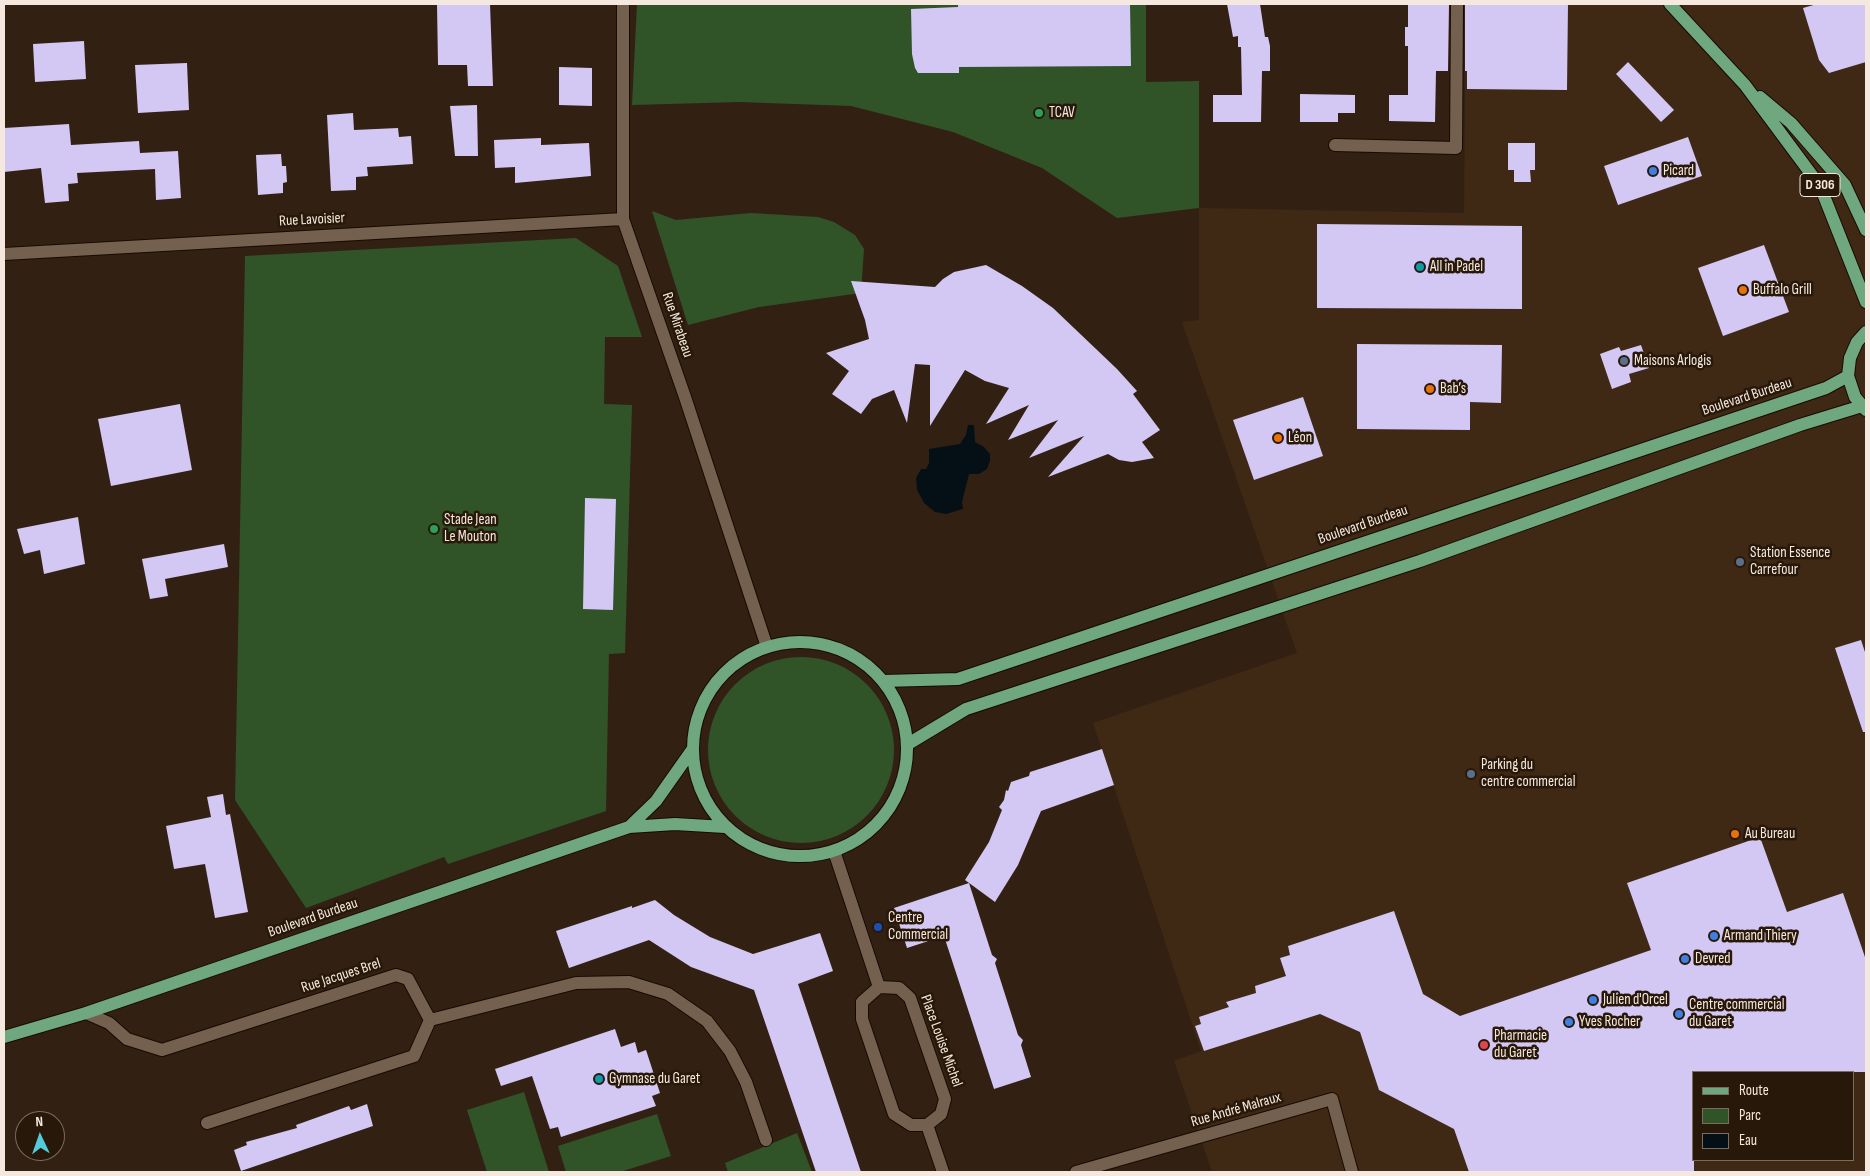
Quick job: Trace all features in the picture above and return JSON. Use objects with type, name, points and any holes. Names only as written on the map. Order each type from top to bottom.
[{"type":"main road","name":"D 306","points":[[1670,4],[1745,85],[1820,186],[1866,302]]},
{"type":"main road","name":"D 306","points":[[1745,85],[1791,122],[1845,185],[1866,230]]},
{"type":"main road","points":[[908,744],[966,709],[1420,561],[1800,425],[1864,408],[1855,397],[1848,376],[1850,358],[1857,342],[1866,332]]},
{"type":"main road","name":"Boulevard Burdeau","points":[[883,681],[958,678],[1826,388],[1848,376]]},
{"type":"main road","points":[[799,642],[830,646],[860,660],[883,681],[896,700],[904,722],[908,744],[905,772],[896,798],[885,814],[859,839],[834,851],[805,857],[776,854],[749,844],[725,827],[707,805],[696,778],[692,750],[697,716],[713,686],[737,662],[767,647],[799,642]]},
{"type":"main road","name":"Boulevard Burdeau","points":[[629,827],[656,801],[692,750]]},
{"type":"main road","name":"Boulevard Burdeau","points":[[5,1038],[629,827],[675,824],[725,827]]},
{"type":"street","name":"Rue Mirabeau","points":[[623,4],[623,219],[685,397],[767,647]]},
{"type":"street","points":[[1334,145],[1456,148],[1457,4]]},
{"type":"street","name":"Rue Lavoisier","points":[[4,254],[623,219]]},
{"type":"street","points":[[834,851],[880,987],[862,1002],[862,1018],[894,1114],[911,1125],[927,1125],[943,1172]]},
{"type":"street","name":"Rue Jacques Brel","points":[[86,1012],[109,1023],[127,1039],[162,1050],[396,975],[408,979],[430,1020]]},
{"type":"street","points":[[207,1123],[414,1056],[430,1020],[576,983],[629,982],[668,994],[707,1021],[730,1051],[746,1082],[766,1140]]},
{"type":"street","name":"Place Louise Michel","points":[[880,987],[900,988],[910,998],[945,1099],[941,1114],[927,1125]]},
{"type":"street","name":"Rue André Malraux","points":[[1076,1172],[1332,1100],[1352,1172]]},
{"type":"shaded area","points":[[1466,4],[1866,4],[1866,1172],[1212,1172],[1174,1061],[1201,1051],[1093,723],[1297,653],[1182,322],[1199,320],[1199,208],[1464,213]]},
{"type":"green space","name":"TCAV","points":[[637,4],[1146,4],[1146,82],[1199,81],[1199,208],[1117,218],[1042,168],[953,132],[851,106],[739,102],[632,105]]},
{"type":"green space","points":[[652,211],[676,220],[751,213],[818,217],[834,222],[855,235],[864,249],[861,293],[759,307],[688,325]]},
{"type":"green space","name":"Stade Jean Le Mouton","points":[[576,238],[618,266],[642,337],[605,337],[604,404],[632,405],[625,653],[609,654],[606,811],[448,864],[444,857],[306,908],[235,800],[245,256]]},
{"type":"green space","points":[[792,657],[810,657],[837,664],[867,684],[887,714],[894,741],[894,759],[887,786],[867,816],[837,836],[810,843],[792,843],[774,839],[757,832],[742,822],[729,809],[719,794],[712,777],[708,759],[708,741],[712,723],[719,706],[729,691],[742,678],[757,668],[774,661]]},
{"type":"green space","points":[[524,1092],[549,1172],[487,1172],[467,1110]]},
{"type":"green space","points":[[657,1114],[671,1156],[620,1172],[566,1172],[558,1146]]},
{"type":"green space","points":[[797,1133],[812,1172],[728,1172],[725,1163]]},
{"type":"water","points":[[968,425],[974,425],[975,442],[984,447],[990,454],[987,469],[979,474],[969,474],[962,502],[963,509],[946,514],[935,512],[924,503],[917,490],[916,478],[921,469],[926,469],[929,463],[929,449],[960,444],[966,435]]},
{"type":"building","points":[[437,4],[490,4],[493,86],[468,86],[467,65],[438,65]]},
{"type":"building","points":[[958,4],[1130,4],[1131,66],[959,67],[959,73],[918,73],[912,54],[911,9],[958,7]]},
{"type":"building","points":[[1227,4],[1260,4],[1265,37],[1268,37],[1270,46],[1270,71],[1262,71],[1261,122],[1213,122],[1213,95],[1242,95],[1241,47],[1238,47],[1238,36],[1233,37]]},
{"type":"building","points":[[1408,4],[1449,4],[1448,71],[1436,71],[1435,122],[1389,121],[1389,95],[1408,95],[1408,46],[1405,46],[1405,27],[1408,27]]},
{"type":"building","points":[[1465,4],[1568,4],[1567,90],[1467,89],[1467,71],[1465,71]]},
{"type":"building","points":[[1817,4],[1866,4],[1866,62],[1829,73],[1819,60],[1803,8]]},
{"type":"building","points":[[84,41],[86,79],[35,82],[33,44]]},
{"type":"building","points":[[1628,62],[1674,110],[1661,122],[1616,74]]},
{"type":"building","points":[[187,63],[189,110],[138,113],[135,65]]},
{"type":"building","points":[[559,67],[592,68],[592,106],[559,105]]},
{"type":"building","points":[[1300,94],[1355,95],[1355,113],[1338,113],[1338,122],[1300,122]]},
{"type":"building","points":[[477,105],[478,156],[455,156],[450,106]]},
{"type":"building","points":[[353,113],[354,130],[398,128],[399,137],[411,136],[413,164],[367,167],[368,176],[356,177],[356,190],[331,191],[327,115]]},
{"type":"building","points":[[69,124],[71,145],[139,141],[140,153],[178,151],[181,198],[156,200],[155,169],[77,173],[78,183],[68,184],[69,201],[45,203],[41,168],[4,172],[4,128]]},
{"type":"building","name":"Picard","points":[[1688,137],[1702,176],[1618,205],[1604,166]]},
{"type":"building","points":[[541,138],[541,145],[589,143],[591,176],[515,183],[515,167],[495,168],[494,140]]},
{"type":"building","points":[[1508,143],[1535,143],[1535,170],[1530,170],[1531,182],[1514,182],[1514,170],[1508,170]]},
{"type":"building","points":[[281,154],[282,166],[286,166],[287,182],[283,183],[283,193],[258,195],[256,155]]},
{"type":"building","name":"All in Padel","points":[[1317,224],[1522,226],[1522,309],[1317,308]]},
{"type":"building","name":"Buffalo Grill","points":[[1764,245],[1789,312],[1723,336],[1698,268]]},
{"type":"building","points":[[986,265],[1022,286],[1053,308],[1117,369],[1137,391],[1133,394],[1160,430],[1142,442],[1154,458],[1132,462],[1119,460],[1108,454],[1048,477],[1084,436],[1029,458],[1058,420],[1008,440],[1029,405],[986,424],[1009,388],[985,381],[965,370],[930,426],[930,365],[915,364],[907,423],[894,390],[872,399],[861,414],[832,394],[849,371],[826,353],[869,339],[865,320],[851,281],[935,287],[954,272]]},
{"type":"building","points":[[1357,344],[1502,345],[1501,403],[1470,402],[1470,430],[1357,429]]},
{"type":"building","name":"Maisons Arlogis","points":[[1641,345],[1649,368],[1629,374],[1631,382],[1612,389],[1600,354],[1619,347],[1621,351]]},
{"type":"building","name":"Léon","points":[[1303,397],[1323,456],[1254,480],[1233,420]]},
{"type":"building","points":[[180,404],[192,470],[111,486],[98,419]]},
{"type":"building","points":[[585,498],[616,499],[613,610],[583,609]]},
{"type":"building","points":[[78,517],[85,564],[44,574],[40,550],[24,554],[17,529]]},
{"type":"building","points":[[224,544],[228,567],[165,579],[168,596],[150,599],[142,559]]},
{"type":"building","points":[[1861,640],[1866,655],[1866,732],[1863,732],[1835,648]]},
{"type":"building","points":[[1102,749],[1114,785],[1041,811],[1018,865],[995,902],[965,880],[989,842],[1002,810],[999,807],[1011,782],[1029,776],[1030,772]]},
{"type":"building","points":[[223,794],[226,815],[230,814],[248,912],[215,918],[205,864],[174,869],[166,826],[211,817],[207,797]]},
{"type":"building","name":"Centre commercial du Garet","points":[[1760,837],[1787,912],[1843,893],[1866,960],[1866,1072],[1692,1071],[1692,1161],[1694,1161],[1694,1172],[1469,1172],[1454,1129],[1379,1090],[1360,1032],[1320,1014],[1204,1051],[1195,1026],[1201,1024],[1199,1017],[1229,1007],[1226,1002],[1256,993],[1255,986],[1286,976],[1280,958],[1290,955],[1288,946],[1394,911],[1423,994],[1460,1016],[1651,950],[1627,883]]},
{"type":"building","points":[[969,883],[992,955],[997,959],[995,963],[1018,1035],[1023,1040],[1021,1045],[1031,1077],[994,1089],[944,936],[907,948],[894,908]]},
{"type":"building","points":[[655,900],[674,915],[710,937],[753,954],[820,933],[833,971],[798,984],[861,1172],[816,1172],[754,990],[691,967],[649,940],[569,968],[556,931]]},
{"type":"building","name":"Gymnase du Garet","points":[[615,1029],[621,1047],[635,1042],[638,1053],[646,1050],[660,1093],[652,1096],[656,1106],[561,1137],[558,1127],[550,1129],[532,1076],[501,1086],[495,1069]]},
{"type":"building","points":[[367,1104],[373,1126],[241,1171],[234,1150],[247,1145],[246,1142],[297,1128],[296,1125],[349,1106],[351,1110]]},
{"type":"place","name":"TCAV","points":[[1039,113]]},
{"type":"place","name":"Picard","points":[[1653,171]]},
{"type":"place","name":"All in Padel","points":[[1420,267]]},
{"type":"place","name":"Buffalo Grill","points":[[1743,290]]},
{"type":"place","name":"Maisons Arlogis","points":[[1624,361]]},
{"type":"place","name":"Bab’s","points":[[1430,389]]},
{"type":"place","name":"Léon","points":[[1278,438]]},
{"type":"place","name":"Stade Jean Le Mouton","points":[[434,529]]},
{"type":"place","name":"Station Essence Carrefour","points":[[1740,562]]},
{"type":"place","name":"Parking du centre commercial","points":[[1471,774]]},
{"type":"place","name":"Au Bureau","points":[[1735,834]]},
{"type":"place","name":"Centre Commercial","points":[[878,927]]},
{"type":"place","name":"Armand Thiery","points":[[1714,936]]},
{"type":"place","name":"Devred","points":[[1685,959]]},
{"type":"place","name":"Julien d'Orcel","points":[[1593,1000]]},
{"type":"place","name":"Centre commercial du Garet","points":[[1679,1014]]},
{"type":"place","name":"Yves Rocher","points":[[1569,1022]]},
{"type":"place","name":"Pharmacie du Garet","points":[[1484,1045]]},
{"type":"place","name":"Gymnase du Garet","points":[[599,1079]]}]
